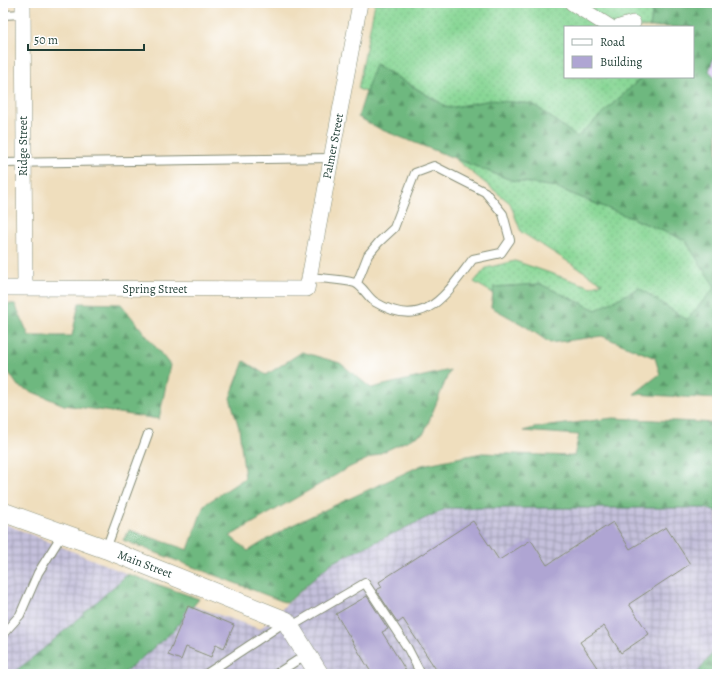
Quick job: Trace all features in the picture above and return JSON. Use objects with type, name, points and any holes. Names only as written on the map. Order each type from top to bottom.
[{"type":"street","name":"Palmer Street","points":[[308,283],[360,3]]},
{"type":"street","points":[[572,3],[608,26]]},
{"type":"street","name":"Ridge Street","points":[[23,8],[25,288]]},
{"type":"street","name":"Spring Street","points":[[3,288],[308,283]]},
{"type":"street","name":"Main Street","points":[[3,512],[106,549],[288,624]]},
{"type":"street","points":[[288,624],[319,674]]},
{"type":"lane","points":[[3,16],[23,8]]},
{"type":"lane","points":[[3,162],[331,158]]},
{"type":"lane","points":[[308,283],[357,283],[374,301],[396,312],[421,312],[443,298],[473,259],[501,253],[510,240],[503,214],[485,192],[434,166],[415,173],[394,228],[368,255],[357,283]]},
{"type":"lane","points":[[106,549],[148,434]]},
{"type":"lane","points":[[3,634],[20,615],[38,573],[63,533]]},
{"type":"lane","points":[[206,674],[288,624],[364,583],[407,647],[421,674]]},
{"type":"lane","points":[[277,674],[307,654]]},
{"type":"shaded area","points":[[717,48],[717,79],[709,71]]},
{"type":"shaded area","points":[[447,508],[705,508],[717,512],[717,647],[697,674],[123,674],[173,631],[194,606],[260,629],[331,563]]},
{"type":"shaded area","points":[[3,523],[128,574],[47,647],[12,674],[3,674]]},
{"type":"green space","points":[[375,3],[654,3],[650,26],[564,26],[564,78],[641,78],[577,137],[533,104],[491,100],[449,108],[376,64],[366,92],[358,89]]},
{"type":"green space","points":[[654,3],[717,3],[717,48],[709,71],[717,79],[717,399],[634,394],[660,374],[655,358],[602,336],[550,343],[525,326],[491,307],[494,287],[540,284],[596,310],[639,288],[687,320],[715,287],[685,240],[555,187],[511,180],[382,130],[358,117],[375,64],[449,108],[491,100],[533,104],[577,137],[641,78],[694,78],[694,26],[650,26]]},
{"type":"green space","points":[[454,158],[511,180],[555,187],[685,240],[715,287],[687,320],[639,288],[596,310],[540,284],[494,287],[493,293],[474,282],[486,268],[515,261],[591,287],[602,283],[521,232],[510,203]]},
{"type":"green space","points":[[79,303],[121,304],[170,365],[159,419],[64,405],[18,386],[3,364],[3,304],[15,304],[29,336],[72,336]]},
{"type":"green space","points":[[302,352],[340,363],[371,388],[450,370],[424,433],[348,468],[230,536],[248,551],[290,526],[422,465],[482,453],[574,456],[579,435],[523,431],[534,428],[613,418],[717,423],[717,512],[705,508],[447,508],[331,563],[287,603],[123,540],[129,530],[188,550],[204,505],[245,478],[239,428],[230,398],[244,361],[266,375]]},
{"type":"green space","points":[[128,574],[199,599],[173,631],[123,674],[12,674],[47,646]]},
{"type":"green space","points":[[717,647],[717,673],[697,674]]},
{"type":"building","points":[[473,521],[499,560],[531,540],[547,565],[613,522],[630,549],[666,527],[690,564],[629,604],[649,634],[621,653],[604,626],[580,642],[598,669],[591,674],[439,674],[403,619],[398,623],[376,590],[382,587],[379,582]]},
{"type":"building","points":[[367,596],[388,629],[382,632],[408,674],[372,674],[336,614]]},
{"type":"building","points":[[188,606],[234,625],[224,648],[216,644],[211,657],[186,647],[181,660],[168,655]]}]
